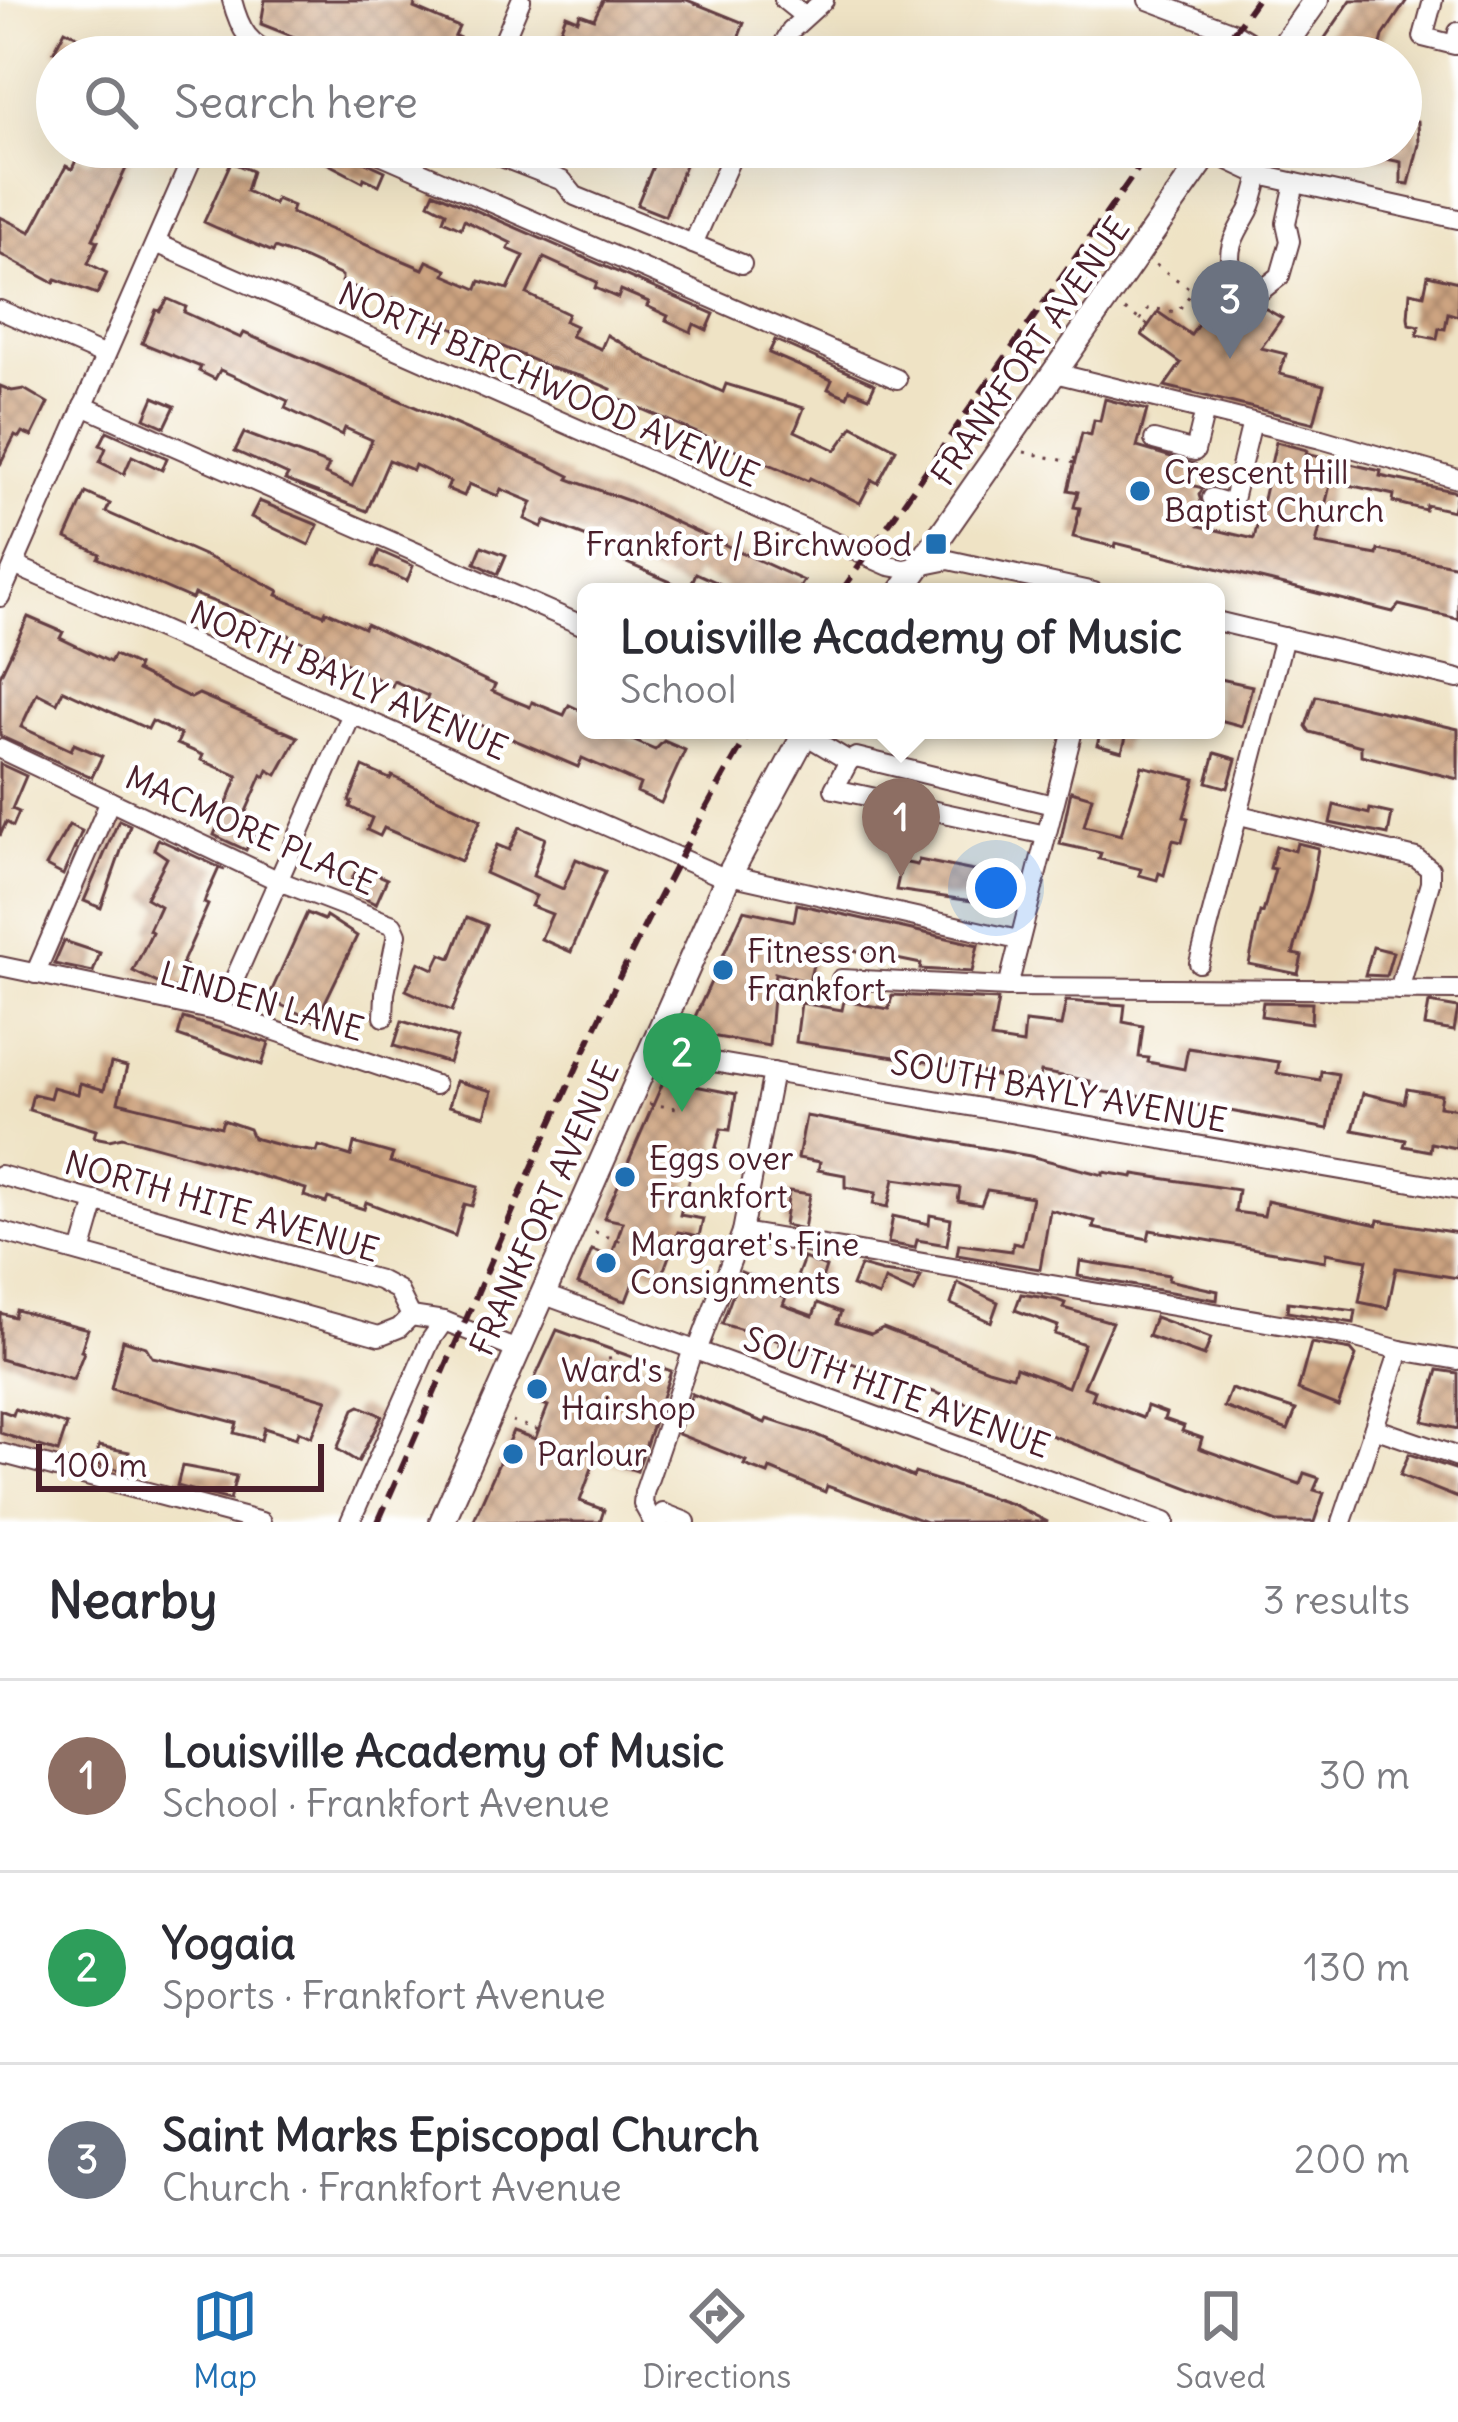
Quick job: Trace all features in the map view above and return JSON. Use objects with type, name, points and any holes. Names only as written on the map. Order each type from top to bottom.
[{"type":"main road","points":[[1290,36],[1316,0]]},
{"type":"main road","name":"FRANKFORT AVENUE","points":[[908,583],[1198,168]]},
{"type":"main road","name":"FRANKFORT AVENUE","points":[[442,1522],[728,877],[802,739]]},
{"type":"street","points":[[232,0],[241,36]]},
{"type":"street","points":[[506,36],[521,0]]},
{"type":"street","points":[[784,0],[804,16]]},
{"type":"street","points":[[790,36],[804,16],[824,0]]},
{"type":"street","points":[[1148,0],[1240,36]]},
{"type":"street","points":[[1432,0],[1423,37],[1457,40]]},
{"type":"street","points":[[0,597],[188,168]]},
{"type":"street","points":[[412,168],[897,379]]},
{"type":"street","points":[[529,168],[562,181],[575,196],[742,264]]},
{"type":"street","points":[[693,244],[727,168]]},
{"type":"street","points":[[1247,168],[1260,175],[1458,219]]},
{"type":"street","points":[[1260,175],[1228,258],[1233,275],[1262,290],[1280,275],[1290,241],[1286,223],[1295,183]]},
{"type":"street","name":"NORTH BIRCHWOOD AVENUE","points":[[156,243],[889,566],[905,569],[949,560],[1053,583]]},
{"type":"street","points":[[0,310],[105,356]]},
{"type":"street","points":[[1055,373],[1458,479]]},
{"type":"street","points":[[83,406],[577,623]]},
{"type":"street","points":[[1154,440],[1195,451],[1205,410]]},
{"type":"street","points":[[1212,498],[1232,504],[1252,422]]},
{"type":"street","name":"NORTH BAYLY AVENUE","points":[[14,566],[728,877],[1018,940]]},
{"type":"street","points":[[1225,622],[1458,679]]},
{"type":"street","points":[[1199,963],[1284,637]]},
{"type":"street","points":[[220,1012],[352,714]]},
{"type":"street","points":[[816,739],[849,761]]},
{"type":"street","points":[[1008,987],[1071,739]]},
{"type":"street","name":"MACMORE PLACE","points":[[0,748],[280,881],[393,926],[397,934],[384,1017]]},
{"type":"street","points":[[1046,835],[834,789],[856,757],[1053,805]]},
{"type":"street","points":[[35,974],[110,801]]},
{"type":"street","points":[[1240,815],[1416,858],[1430,869],[1430,884],[1399,990]]},
{"type":"street","name":"LINDEN LANE","points":[[0,966],[220,1012],[435,1085]]},
{"type":"street","points":[[841,979],[1008,987],[1458,990]]},
{"type":"street","name":"SOUTH BAYLY AVENUE","points":[[650,1052],[1458,1190]]},
{"type":"street","points":[[686,1522],[663,1513],[656,1522],[643,1504],[644,1492],[742,1232],[772,1072]]},
{"type":"street","name":"NORTH HITE AVENUE","points":[[0,1174],[379,1280],[398,1290],[411,1316]]},
{"type":"street","points":[[81,1253],[96,1201]]},
{"type":"street","points":[[0,1231],[379,1336],[399,1328],[411,1316],[445,1321],[518,1350]]},
{"type":"street","points":[[742,1232],[1349,1336],[1458,1360]]},
{"type":"street","name":"SOUTH HITE AVENUE","points":[[542,1294],[1165,1522]]},
{"type":"street","points":[[350,1522],[430,1341],[445,1321]]},
{"type":"street","points":[[1342,1522],[1400,1350]]},
{"type":"street","points":[[1374,1428],[1458,1457]]},
{"type":"street","points":[[0,1453],[261,1522]]},
{"type":"path","points":[[1156,266],[1212,304]]},
{"type":"path","points":[[1140,320],[1149,308],[1178,312],[1193,291]]},
{"type":"path","points":[[1124,310],[1148,325]]},
{"type":"path","points":[[1029,453],[1073,462]]},
{"type":"path","points":[[1073,471],[1077,454]]},
{"type":"path","points":[[648,1103],[676,1108]]},
{"type":"path","points":[[593,1232],[628,1244]]},
{"type":"path","points":[[608,1359],[616,1358],[620,1351]]},
{"type":"path","points":[[511,1421],[539,1430]]},
{"type":"building","points":[[265,0],[416,0],[414,8],[459,27],[455,36],[292,36],[261,24]]},
{"type":"building","points":[[603,0],[687,0],[744,23],[739,36],[558,36],[566,15],[594,19]]},
{"type":"building","points":[[1351,0],[1407,0],[1383,36],[1326,36]]},
{"type":"building","points":[[65,168],[126,168],[93,239],[98,241],[88,263],[107,273],[97,294],[56,279],[54,283],[0,254],[0,217],[31,232]]},
{"type":"building","points":[[228,168],[245,168],[252,171],[246,191],[274,204],[276,199],[293,206],[291,213],[423,269],[427,261],[477,289],[480,281],[508,289],[524,256],[508,249],[511,243],[464,220],[461,228],[443,220],[446,212],[429,203],[434,192],[714,314],[707,330],[694,324],[691,332],[666,320],[668,316],[647,306],[649,302],[621,290],[618,298],[595,288],[597,282],[544,258],[527,294],[568,314],[565,321],[576,326],[571,336],[601,349],[607,335],[723,392],[726,384],[804,408],[795,431],[836,450],[853,426],[896,449],[878,483],[872,480],[860,503],[623,401],[609,394],[611,389],[583,377],[483,338],[481,342],[394,298],[392,303],[342,282],[342,276],[305,259],[275,248],[273,252],[204,222]]},
{"type":"building","points":[[336,168],[385,171],[379,185],[364,178],[363,182]]},
{"type":"building","points":[[652,168],[684,168],[665,216],[637,205]]},
{"type":"building","points":[[1401,168],[1413,168],[1409,184],[1401,183]]},
{"type":"building","points":[[1428,275],[1458,282],[1458,316],[1448,313],[1437,339],[1417,335],[1419,326],[1409,324],[1408,317],[1410,292],[1424,295]]},
{"type":"building","points":[[1229,288],[1282,318],[1261,348],[1286,354],[1280,374],[1324,385],[1314,423],[1165,386],[1181,363],[1142,335],[1158,312],[1191,335],[1217,297],[1221,300]]},
{"type":"building","points":[[168,299],[186,307],[184,312],[241,338],[244,333],[804,581],[718,583],[696,573],[692,583],[673,583],[620,560],[624,551],[545,521],[542,527],[525,519],[532,502],[501,489],[498,496],[469,484],[464,496],[447,489],[450,482],[415,465],[413,470],[389,460],[367,511],[285,480],[288,475],[235,451],[244,433],[329,465],[325,474],[352,486],[372,440],[345,428],[342,435],[285,408],[288,401],[245,381],[220,370],[215,379],[199,371],[201,367],[142,343],[156,310]]},
{"type":"building","points":[[775,340],[875,384],[869,397],[850,389],[847,397],[828,389],[832,380],[769,353]]},
{"type":"building","points":[[0,386],[24,389],[48,403],[32,436],[15,435],[0,465]]},
{"type":"building","points":[[154,397],[175,406],[165,427],[145,418]]},
{"type":"building","name":"Crescent Hill Baptist Church","points":[[1105,399],[1147,410],[1137,447],[1195,464],[1190,485],[1203,488],[1199,526],[1254,539],[1276,442],[1381,471],[1380,476],[1457,492],[1453,511],[1426,505],[1425,510],[1393,502],[1394,495],[1331,481],[1316,544],[1458,566],[1458,619],[1399,605],[1393,612],[1116,543],[1115,547],[1073,537],[1080,508],[1074,507],[1078,492],[1068,490],[1082,433],[1091,435]]},
{"type":"building","points":[[107,431],[167,458],[162,470],[132,456],[124,474],[100,462],[106,448],[100,445]]},
{"type":"building","points":[[86,493],[110,504],[106,512],[253,577],[279,591],[277,595],[324,615],[326,611],[364,628],[366,624],[495,685],[492,691],[510,699],[564,715],[569,705],[577,709],[577,739],[630,739],[655,750],[664,741],[685,750],[661,803],[637,792],[640,784],[582,758],[578,767],[426,702],[428,696],[394,681],[392,686],[322,657],[324,652],[241,612],[194,594],[192,599],[98,558],[100,554],[66,538]]},
{"type":"building","points":[[259,501],[318,525],[309,545],[251,517]]},
{"type":"building","points":[[482,546],[506,555],[498,574],[475,563]]},
{"type":"building","points":[[379,551],[413,566],[407,581],[373,566]]},
{"type":"building","points":[[28,617],[63,632],[60,638],[110,662],[114,655],[138,666],[136,671],[191,698],[199,694],[298,737],[277,775],[268,770],[262,775],[244,816],[259,823],[246,850],[214,835],[238,776],[201,760],[203,755],[177,744],[181,735],[152,721],[148,729],[63,690],[57,703],[37,693],[21,727],[71,750],[74,744],[102,756],[92,777],[0,736],[0,676]]},
{"type":"building","points":[[1225,680],[1252,686],[1242,726],[1225,721]]},
{"type":"building","points":[[1316,696],[1458,729],[1458,779],[1361,755],[1361,746],[1310,732],[1306,726]]},
{"type":"building","points":[[1099,739],[1126,739],[1122,752],[1097,745]]},
{"type":"building","points":[[1215,753],[1236,759],[1228,788],[1207,782]]},
{"type":"building","points":[[0,764],[26,776],[12,809],[19,812],[13,826],[6,822],[0,836]]},
{"type":"building","points":[[1142,766],[1195,779],[1182,842],[1173,840],[1164,875],[1159,873],[1157,880],[1139,875],[1141,869],[1099,859],[1101,853],[1060,844],[1071,791],[1092,797],[1084,826],[1121,835]]},
{"type":"building","points":[[363,767],[392,776],[481,820],[461,861],[384,828],[380,836],[367,830],[372,818],[350,807],[349,801]]},
{"type":"building","points":[[1334,805],[1392,814],[1388,835],[1330,823]]},
{"type":"building","points":[[119,820],[130,825],[101,908],[84,901]]},
{"type":"building","points":[[69,825],[82,831],[63,875],[46,866]]},
{"type":"building","points":[[520,827],[545,838],[533,876],[563,889],[576,859],[605,871],[571,952],[541,939],[552,914],[531,906],[536,896],[485,873],[497,845],[509,850]]},
{"type":"building","points":[[158,839],[225,870],[219,868],[206,897],[208,905],[182,964],[186,966],[180,977],[187,980],[182,990],[133,971],[160,906],[146,898],[167,858],[154,849]]},
{"type":"building","points":[[1297,843],[1318,848],[1293,954],[1302,956],[1298,974],[1249,964],[1275,869],[1270,868],[1276,846],[1295,851]]},
{"type":"building","points":[[919,860],[998,876],[996,884],[1019,888],[1014,907],[896,890],[902,862],[917,865]]},
{"type":"building","points":[[358,866],[387,879],[376,904],[347,890]]},
{"type":"building","points":[[797,904],[978,945],[972,972],[920,969],[921,964],[818,943],[809,982],[775,973],[769,1046],[688,1032],[744,910],[794,921]]},
{"type":"building","points":[[307,913],[324,920],[326,916],[357,936],[316,1021],[268,999]]},
{"type":"building","points":[[467,917],[487,925],[452,1011],[406,990],[419,962],[434,969],[441,954],[451,958]]},
{"type":"building","points":[[64,941],[100,953],[93,972],[54,964]]},
{"type":"building","points":[[1373,947],[1393,952],[1386,976],[1365,975]]},
{"type":"building","points":[[892,995],[998,1000],[991,1039],[1023,1044],[1025,1022],[1061,1026],[1066,1001],[1125,1005],[1123,1022],[1143,1026],[1139,1057],[1149,1058],[1148,1062],[1184,1069],[1188,1048],[1279,1062],[1277,1073],[1320,1080],[1321,1071],[1338,1074],[1328,1129],[1089,1090],[1090,1081],[1041,1072],[1039,1082],[1014,1080],[796,1042],[801,1003],[842,1010],[844,1001],[889,1009]]},
{"type":"building","points":[[1263,1002],[1312,1003],[1311,1023],[1261,1016]]},
{"type":"building","points":[[1429,1003],[1458,1008],[1454,1031],[1425,1026]]},
{"type":"building","points":[[183,1018],[269,1043],[262,1065],[178,1036]]},
{"type":"building","points":[[402,1021],[457,1038],[449,1063],[394,1046]]},
{"type":"building","points":[[111,1063],[127,1067],[118,1102],[221,1127],[223,1120],[249,1129],[253,1138],[290,1148],[317,1152],[319,1146],[351,1156],[354,1143],[393,1154],[390,1162],[478,1187],[472,1206],[464,1204],[455,1236],[366,1202],[364,1209],[328,1198],[326,1203],[304,1196],[306,1189],[220,1164],[122,1137],[94,1137],[96,1130],[29,1110],[33,1094],[50,1098],[53,1087],[78,1094],[80,1083],[104,1090]]},
{"type":"building","points":[[664,1080],[736,1094],[730,1130],[721,1129],[712,1162],[694,1161],[680,1215],[703,1219],[699,1236],[678,1232],[662,1275],[639,1267],[626,1301],[578,1284],[592,1250],[611,1257],[623,1222],[604,1218]]},
{"type":"building","points":[[456,1081],[492,1091],[485,1116],[449,1106]]},
{"type":"building","points":[[1407,1089],[1441,1095],[1439,1106],[1458,1109],[1456,1148],[1431,1143],[1430,1151],[1404,1146],[1406,1140],[1353,1130],[1363,1093],[1404,1103]]},
{"type":"building","points":[[806,1116],[1030,1156],[1103,1175],[1134,1174],[1238,1190],[1235,1212],[1264,1216],[1267,1201],[1377,1225],[1378,1220],[1458,1233],[1458,1278],[1396,1268],[1388,1308],[1359,1302],[1367,1260],[1326,1253],[1325,1261],[1150,1230],[1148,1239],[1093,1228],[1095,1221],[1050,1210],[1040,1269],[957,1255],[959,1244],[1012,1251],[1013,1243],[1022,1245],[1032,1197],[987,1190],[981,1205],[958,1201],[960,1188],[894,1179],[888,1207],[873,1204],[876,1193],[845,1187],[845,1175],[818,1170],[820,1162],[798,1158]]},
{"type":"building","points":[[789,1191],[810,1194],[804,1229],[784,1225]]},
{"type":"building","points":[[930,1215],[951,1219],[947,1245],[917,1240],[915,1248],[888,1243],[893,1216],[929,1224]]},
{"type":"building","points":[[804,1258],[826,1267],[820,1285],[797,1277]]},
{"type":"building","points":[[1080,1261],[1169,1275],[1168,1280],[1218,1291],[1217,1300],[1078,1276]]},
{"type":"building","points":[[860,1266],[921,1277],[914,1293],[885,1280],[879,1296],[852,1286]]},
{"type":"building","points":[[741,1272],[760,1280],[757,1286],[786,1297],[783,1305],[813,1316],[818,1303],[841,1312],[837,1323],[871,1334],[883,1328],[988,1369],[1013,1376],[1016,1367],[1068,1387],[1084,1344],[1055,1334],[1058,1326],[1015,1310],[1021,1294],[1057,1300],[1065,1303],[1063,1308],[1112,1322],[1084,1387],[1095,1391],[1092,1399],[1143,1418],[1147,1406],[1166,1413],[1164,1419],[1202,1438],[1199,1448],[1300,1484],[1304,1473],[1319,1478],[1314,1490],[1324,1493],[1314,1522],[1277,1522],[999,1415],[722,1324]]},
{"type":"building","points":[[958,1283],[998,1302],[991,1322],[951,1304]]},
{"type":"building","points":[[1288,1302],[1356,1311],[1354,1323],[1287,1312]]},
{"type":"building","points":[[16,1310],[88,1329],[73,1380],[0,1359],[0,1313],[14,1317]]},
{"type":"building","points":[[1155,1317],[1211,1338],[1204,1356],[1148,1336]]},
{"type":"building","points":[[557,1330],[671,1371],[637,1471],[596,1457],[580,1501],[604,1510],[600,1522],[473,1522],[513,1431],[535,1439],[548,1406],[526,1398]]},
{"type":"building","points":[[123,1340],[146,1347],[152,1357],[327,1400],[311,1437],[298,1431],[296,1438],[264,1428],[261,1440],[234,1433],[237,1423],[111,1389]]},
{"type":"building","points":[[1311,1343],[1351,1350],[1356,1356],[1338,1406],[1298,1390]]},
{"type":"building","points":[[1438,1370],[1458,1373],[1458,1429],[1423,1421]]},
{"type":"building","points":[[1231,1389],[1296,1410],[1288,1430],[1224,1407]]},
{"type":"building","points":[[692,1394],[765,1423],[767,1419],[814,1434],[913,1477],[915,1473],[1014,1505],[1048,1522],[926,1522],[827,1486],[825,1492],[770,1469],[768,1474],[678,1434]]},
{"type":"building","points":[[360,1406],[382,1416],[358,1462],[337,1449],[354,1409]]},
{"type":"building","points":[[15,1409],[67,1425],[58,1452],[0,1433],[0,1410],[13,1415]]},
{"type":"building","points":[[99,1446],[129,1452],[125,1471],[95,1464]]},
{"type":"building","points":[[1409,1454],[1458,1470],[1458,1498],[1400,1475]]},
{"type":"building","points":[[182,1466],[236,1476],[230,1500],[177,1486]]},
{"type":"railway","points":[[1231,36],[1256,0]]},
{"type":"railway","points":[[847,583],[1138,168]]},
{"type":"railway","points":[[378,1522],[599,1021],[646,922],[746,739]]},
{"type":"place","name":"Saint Marks Episcopal Church","points":[[1230,359]]},
{"type":"place","name":"Crescent Hill Baptist Church","points":[[1140,491]]},
{"type":"place","name":"Frankfort / Birchwood","points":[[936,544]]},
{"type":"place","name":"Louisville Academy of Music","points":[[901,877]]},
{"type":"place","name":"Fitness on Frankfort","points":[[723,970]]},
{"type":"place","name":"Yogaia","points":[[682,1112]]},
{"type":"place","name":"Eggs over Frankfort","points":[[625,1177]]},
{"type":"place","name":"Margaret's Fine Consignments","points":[[606,1263]]},
{"type":"place","name":"Ward's Hairshop","points":[[537,1389]]},
{"type":"place","name":"Parlour","points":[[513,1454]]}]
